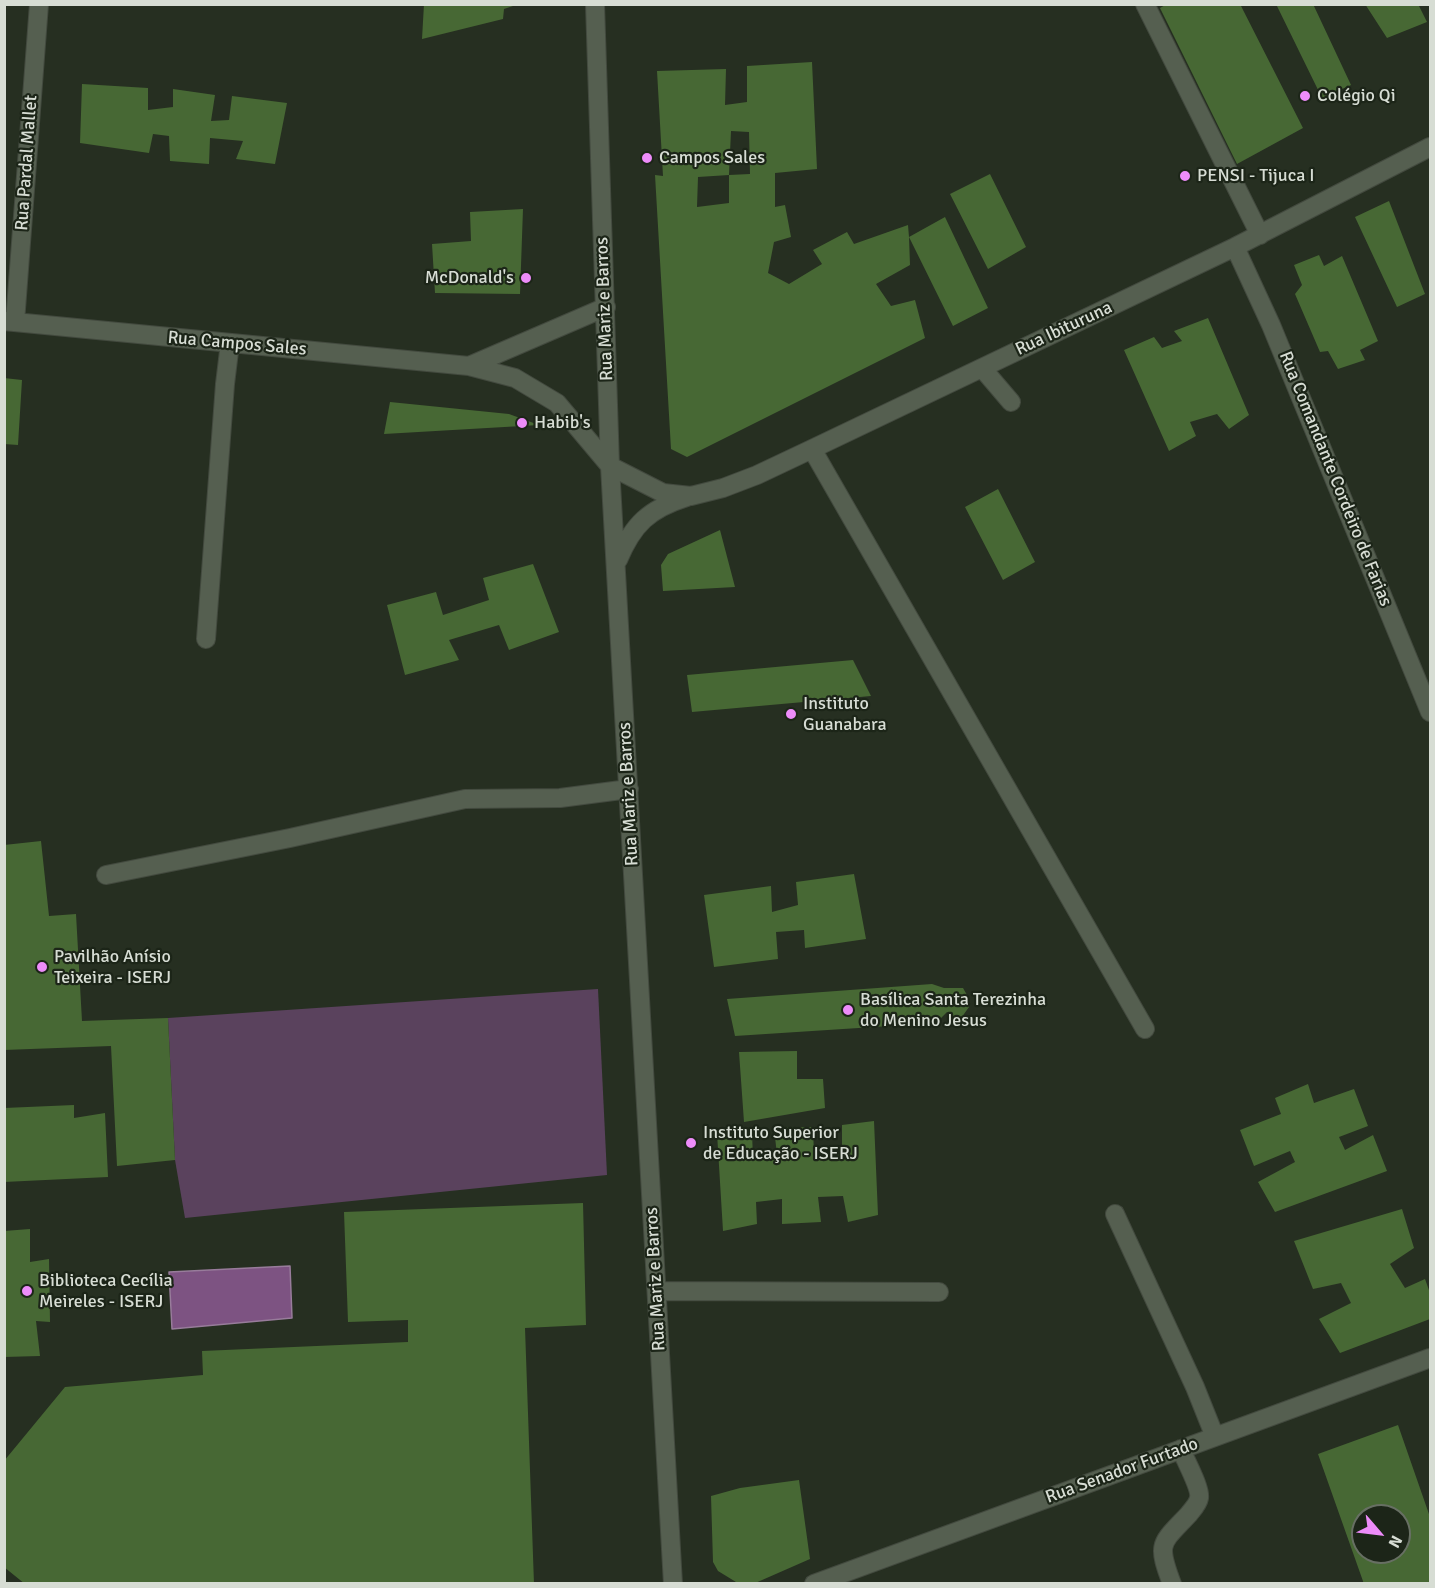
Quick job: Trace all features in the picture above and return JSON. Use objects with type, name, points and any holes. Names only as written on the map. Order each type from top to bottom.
[{"type":"street","name":"Rua Pardal Mallet","points":[[10,322],[39,4]]},
{"type":"street","name":"Rua Mariz e Barros","points":[[595,4],[610,466],[673,1584]]},
{"type":"street","points":[[1145,4],[1260,235]]},
{"type":"street","name":"Rua Ibituruna","points":[[617,565],[627,538],[643,519],[674,501],[723,488],[757,475],[1260,235],[1431,147]]},
{"type":"street","name":"Rua Comandante Cordeiro de Farias","points":[[1235,247],[1276,336],[1431,712]]},
{"type":"street","name":"Rua Campos Sales","points":[[469,366],[606,307]]},
{"type":"street","name":"Rua Campos Sales","points":[[10,322],[469,366],[515,378],[557,403],[610,466]]},
{"type":"street","points":[[206,639],[230,343]]},
{"type":"street","points":[[982,368],[1011,402]]},
{"type":"street","points":[[812,449],[1144,1029]]},
{"type":"street","name":"Rua Ibituruna","points":[[610,466],[663,493],[691,496]]},
{"type":"street","points":[[106,875],[290,838],[465,799],[560,798],[629,789]]},
{"type":"street","points":[[1115,1214],[1195,1387],[1215,1437]]},
{"type":"street","points":[[657,1291],[939,1292]]},
{"type":"street","name":"Rua Senador Furtado","points":[[814,1584],[1431,1358]]},
{"type":"street","points":[[1172,1584],[1163,1561],[1164,1539],[1194,1508],[1199,1499],[1198,1490],[1181,1449]]},
{"type":"shaded area","points":[[598,989],[607,1175],[185,1218],[175,1160],[168,1018]]},
{"type":"shaded area","points":[[290,1266],[292,1318],[172,1329],[169,1272]]},
{"type":"building","points":[[424,4],[516,5],[504,9],[503,19],[422,39]]},
{"type":"building","points":[[1167,4],[1240,4],[1303,128],[1237,164],[1160,8]]},
{"type":"building","points":[[1276,4],[1313,4],[1351,85],[1322,98]]},
{"type":"building","points":[[1365,4],[1418,4],[1427,22],[1387,38]]},
{"type":"building","points":[[812,62],[817,169],[775,173],[775,207],[785,205],[791,237],[774,242],[768,273],[789,284],[822,264],[813,250],[847,232],[854,244],[908,225],[910,265],[876,284],[891,306],[915,300],[925,338],[687,457],[671,449],[655,175],[663,176],[657,71],[726,69],[725,105],[747,102],[747,66]],"holes":[[[731,131],[749,132],[750,174],[729,175]],[[729,175],[729,203],[697,207],[698,177]]]},
{"type":"building","points":[[82,84],[148,88],[148,110],[173,107],[173,89],[215,95],[211,121],[229,120],[232,96],[287,103],[275,164],[236,159],[243,141],[210,138],[209,164],[170,161],[169,136],[153,134],[149,153],[80,143]]},
{"type":"building","points":[[990,174],[1026,247],[988,269],[950,194]]},
{"type":"building","points":[[1389,201],[1425,294],[1397,307],[1355,217]]},
{"type":"building","points":[[523,209],[520,294],[435,293],[432,244],[471,241],[470,212]]},
{"type":"building","points":[[945,217],[988,308],[953,326],[909,237]]},
{"type":"building","points":[[1319,255],[1324,266],[1342,256],[1378,341],[1360,350],[1365,360],[1338,369],[1328,351],[1320,352],[1295,294],[1302,285],[1294,265]]},
{"type":"building","points":[[1208,318],[1249,415],[1229,429],[1217,414],[1190,422],[1196,436],[1169,451],[1124,350],[1154,337],[1162,348],[1182,341],[1174,331]]},
{"type":"building","points":[[4,378],[22,380],[18,445],[4,444]]},
{"type":"building","points":[[390,402],[509,414],[539,425],[384,434]]},
{"type":"building","points":[[998,489],[1035,562],[1003,580],[965,507]]},
{"type":"building","points":[[720,530],[735,587],[663,591],[661,565],[668,554]]},
{"type":"building","points":[[533,564],[559,632],[509,650],[499,625],[449,640],[459,660],[405,675],[387,605],[436,592],[443,615],[489,600],[483,578]]},
{"type":"building","points":[[853,660],[871,696],[692,712],[687,675]]},
{"type":"building","name":"Pavilhão Anísio Teixeira - ISERJ","points":[[41,841],[49,916],[76,914],[82,1021],[168,1018],[175,1160],[117,1166],[111,1046],[4,1050],[4,845]]},
{"type":"building","points":[[854,874],[866,939],[805,948],[804,930],[776,932],[778,959],[714,967],[704,895],[771,886],[772,912],[798,905],[796,882]]},
{"type":"building","name":"Basílica Santa Terezinha do Menino Jesus","points":[[932,984],[944,988],[963,988],[969,1007],[959,1021],[947,1012],[936,1023],[735,1036],[727,999]]},
{"type":"building","points":[[797,1051],[797,1079],[823,1079],[825,1108],[744,1122],[739,1052]]},
{"type":"building","points":[[1308,1084],[1314,1103],[1354,1089],[1368,1126],[1339,1137],[1345,1150],[1373,1135],[1387,1171],[1275,1212],[1258,1182],[1295,1162],[1290,1151],[1254,1166],[1240,1130],[1281,1114],[1275,1098]]},
{"type":"building","points":[[74,1105],[74,1118],[105,1113],[108,1177],[4,1182],[4,1108]]},
{"type":"building","points":[[874,1121],[878,1215],[848,1222],[843,1196],[818,1197],[821,1222],[782,1224],[782,1199],[756,1202],[757,1224],[723,1231],[717,1133],[752,1132],[753,1159],[777,1155],[774,1128],[813,1127],[814,1155],[842,1152],[842,1125]]},
{"type":"building","points":[[583,1203],[586,1325],[525,1328],[534,1584],[25,1584],[4,1567],[4,1461],[65,1387],[203,1375],[202,1351],[408,1342],[408,1320],[348,1322],[344,1212]]},
{"type":"building","points":[[1402,1209],[1414,1248],[1390,1264],[1405,1288],[1425,1279],[1430,1293],[1430,1319],[1340,1353],[1319,1319],[1351,1303],[1341,1283],[1313,1289],[1294,1241]]},
{"type":"building","name":"Biblioteca Cecília Meireles - ISERJ","points":[[30,1229],[30,1262],[49,1259],[50,1322],[36,1321],[40,1356],[4,1357],[4,1231]]},
{"type":"building","points":[[1398,1425],[1430,1517],[1430,1584],[1364,1584],[1357,1564],[1411,1564],[1411,1504],[1351,1504],[1351,1547],[1318,1454]]},
{"type":"building","points":[[799,1480],[810,1559],[753,1584],[736,1582],[718,1571],[713,1562],[711,1496],[740,1488]]},
{"type":"place","name":"Colégio Qi","points":[[1305,96]]},
{"type":"place","name":"Campos Sales","points":[[647,158]]},
{"type":"place","name":"PENSI - Tijuca I","points":[[1185,176]]},
{"type":"place","name":"McDonald's","points":[[526,278]]},
{"type":"place","name":"Habib's","points":[[522,423]]},
{"type":"place","name":"Instituto Guanabara","points":[[791,714]]},
{"type":"place","name":"Pavilhão Anísio Teixeira - ISERJ","points":[[42,967]]},
{"type":"place","name":"Basílica Santa Terezinha do Menino Jesus","points":[[848,1010]]},
{"type":"place","name":"Instituto Superior de Educação - ISERJ","points":[[691,1143]]},
{"type":"place","name":"Biblioteca Cecília Meireles - ISERJ","points":[[27,1291]]}]
